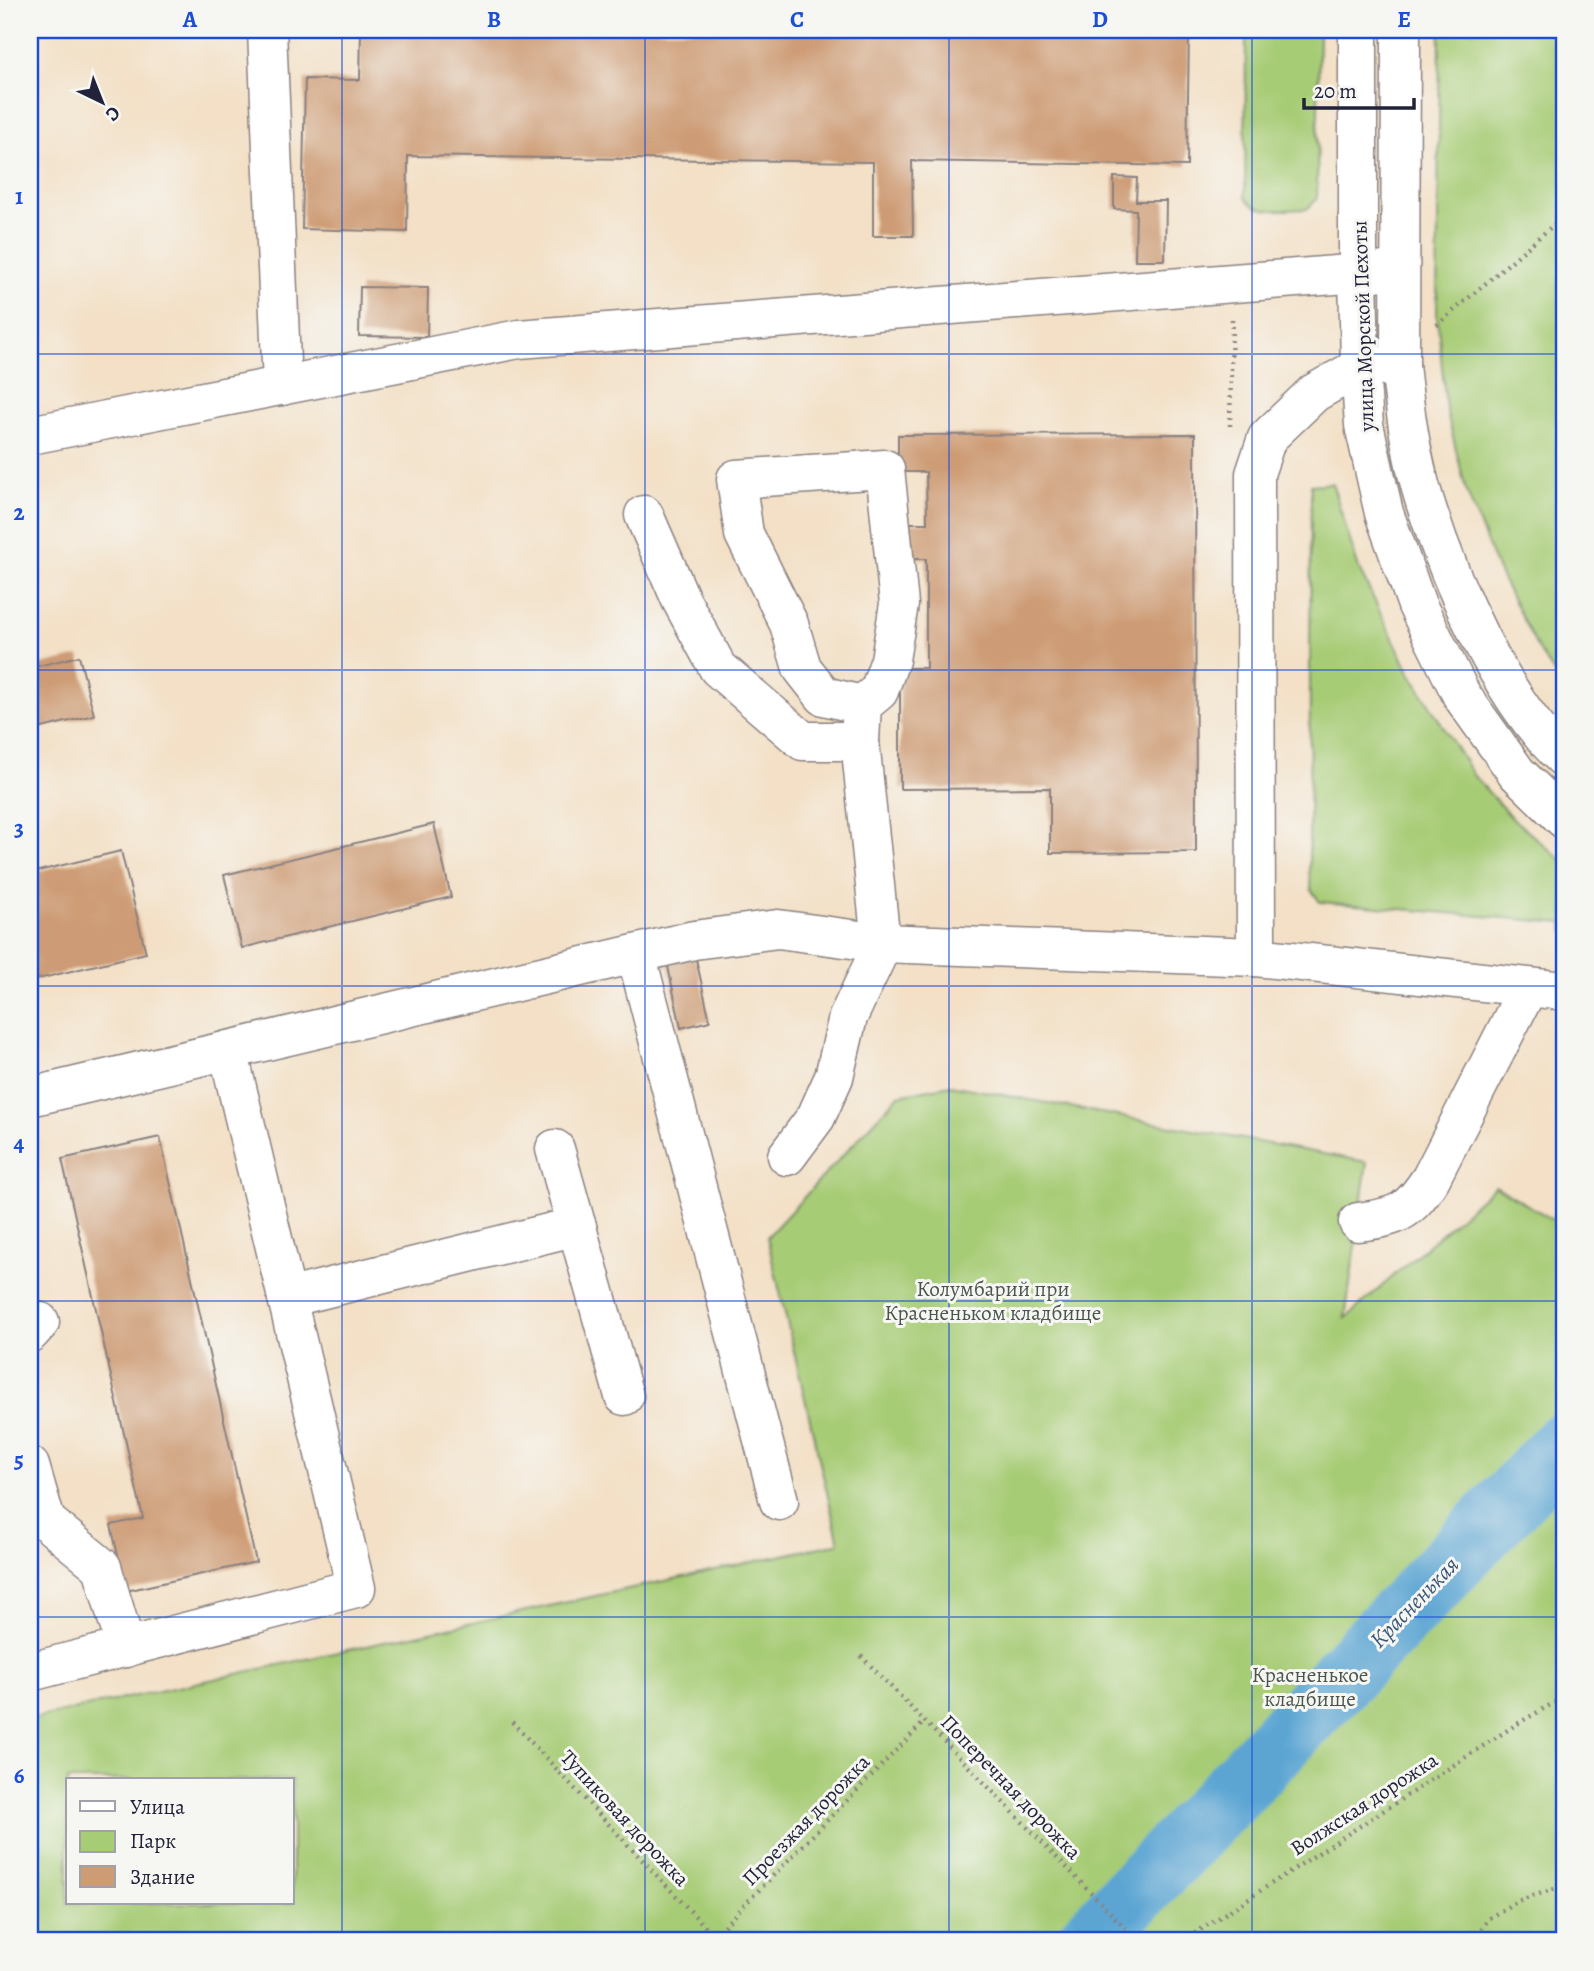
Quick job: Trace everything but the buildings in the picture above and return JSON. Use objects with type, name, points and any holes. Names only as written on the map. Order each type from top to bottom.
[{"type":"street","points":[[267,30],[282,386]]},
{"type":"street","name":"улица Морской Пехоты","points":[[1358,30],[1360,367],[1364,425],[1384,513],[1417,605],[1462,696],[1517,773],[1564,818]]},
{"type":"street","name":"улица Морской Пехоты","points":[[1401,30],[1400,365],[1406,417],[1424,501],[1458,588],[1499,675],[1550,745],[1564,758]]},
{"type":"street","points":[[30,435],[519,339],[1399,270]]},
{"type":"street","points":[[1256,957],[1255,474],[1268,438],[1314,393],[1360,367],[1400,365]]},
{"type":"street","points":[[787,1156],[816,1116],[834,1077],[848,1017],[881,943],[861,723],[879,691],[890,660],[899,604],[885,469],[736,479],[744,534],[789,624],[802,668],[824,695],[861,723]]},
{"type":"street","points":[[644,516],[681,600],[718,668],[803,741],[861,723]]},
{"type":"street","points":[[30,1097],[694,940],[778,929],[881,943],[1256,957],[1546,990],[1415,1202],[1389,1219],[1358,1222]]},
{"type":"street","points":[[636,954],[779,1501]]},
{"type":"street","points":[[30,1672],[356,1588],[228,1050]]},
{"type":"street","points":[[555,1149],[624,1396]]},
{"type":"street","points":[[287,1297],[577,1226]]},
{"type":"street","points":[[30,1466],[46,1521],[102,1567],[126,1648]]},
{"type":"path","points":[[1427,333],[1564,216]]},
{"type":"path","name":"Поперечная дорожка","points":[[862,1656],[1138,1941]]},
{"type":"path","name":"Волжская дорожка","points":[[1183,1941],[1517,1724],[1564,1698]]},
{"type":"path","name":"Проезжая дорожка","points":[[709,1941],[925,1721]]},
{"type":"path","name":"Тупиковая дорожка","points":[[512,1722],[714,1937]]},
{"type":"path","points":[[1473,1941],[1489,1918],[1498,1912],[1517,1901],[1564,1886]]},
{"type":"green space","points":[[1246,30],[1319,30],[1317,199],[1307,209],[1264,209],[1250,203],[1245,197]]},
{"type":"green space","points":[[1440,30],[1564,30],[1564,687],[1539,651],[1498,571],[1466,490],[1446,409],[1437,314]]},
{"type":"green space","points":[[1332,483],[1359,569],[1410,673],[1473,775],[1511,817],[1564,862],[1564,932],[1563,923],[1320,902],[1312,891],[1309,872],[1311,485]]},
{"type":"green space","name":"Красненькое кладбище","points":[[950,1085],[1367,1162],[1345,1319],[1495,1186],[1564,1226],[1564,1941],[30,1941],[30,1719],[839,1543],[767,1237],[899,1095]]},
{"type":"waterway","name":"Красненькая","points":[[1089,1941],[1564,1445]]},
{"type":"park label","name":"Колумбарий при Красненьком кладбище","points":[[993,1301]]}]
